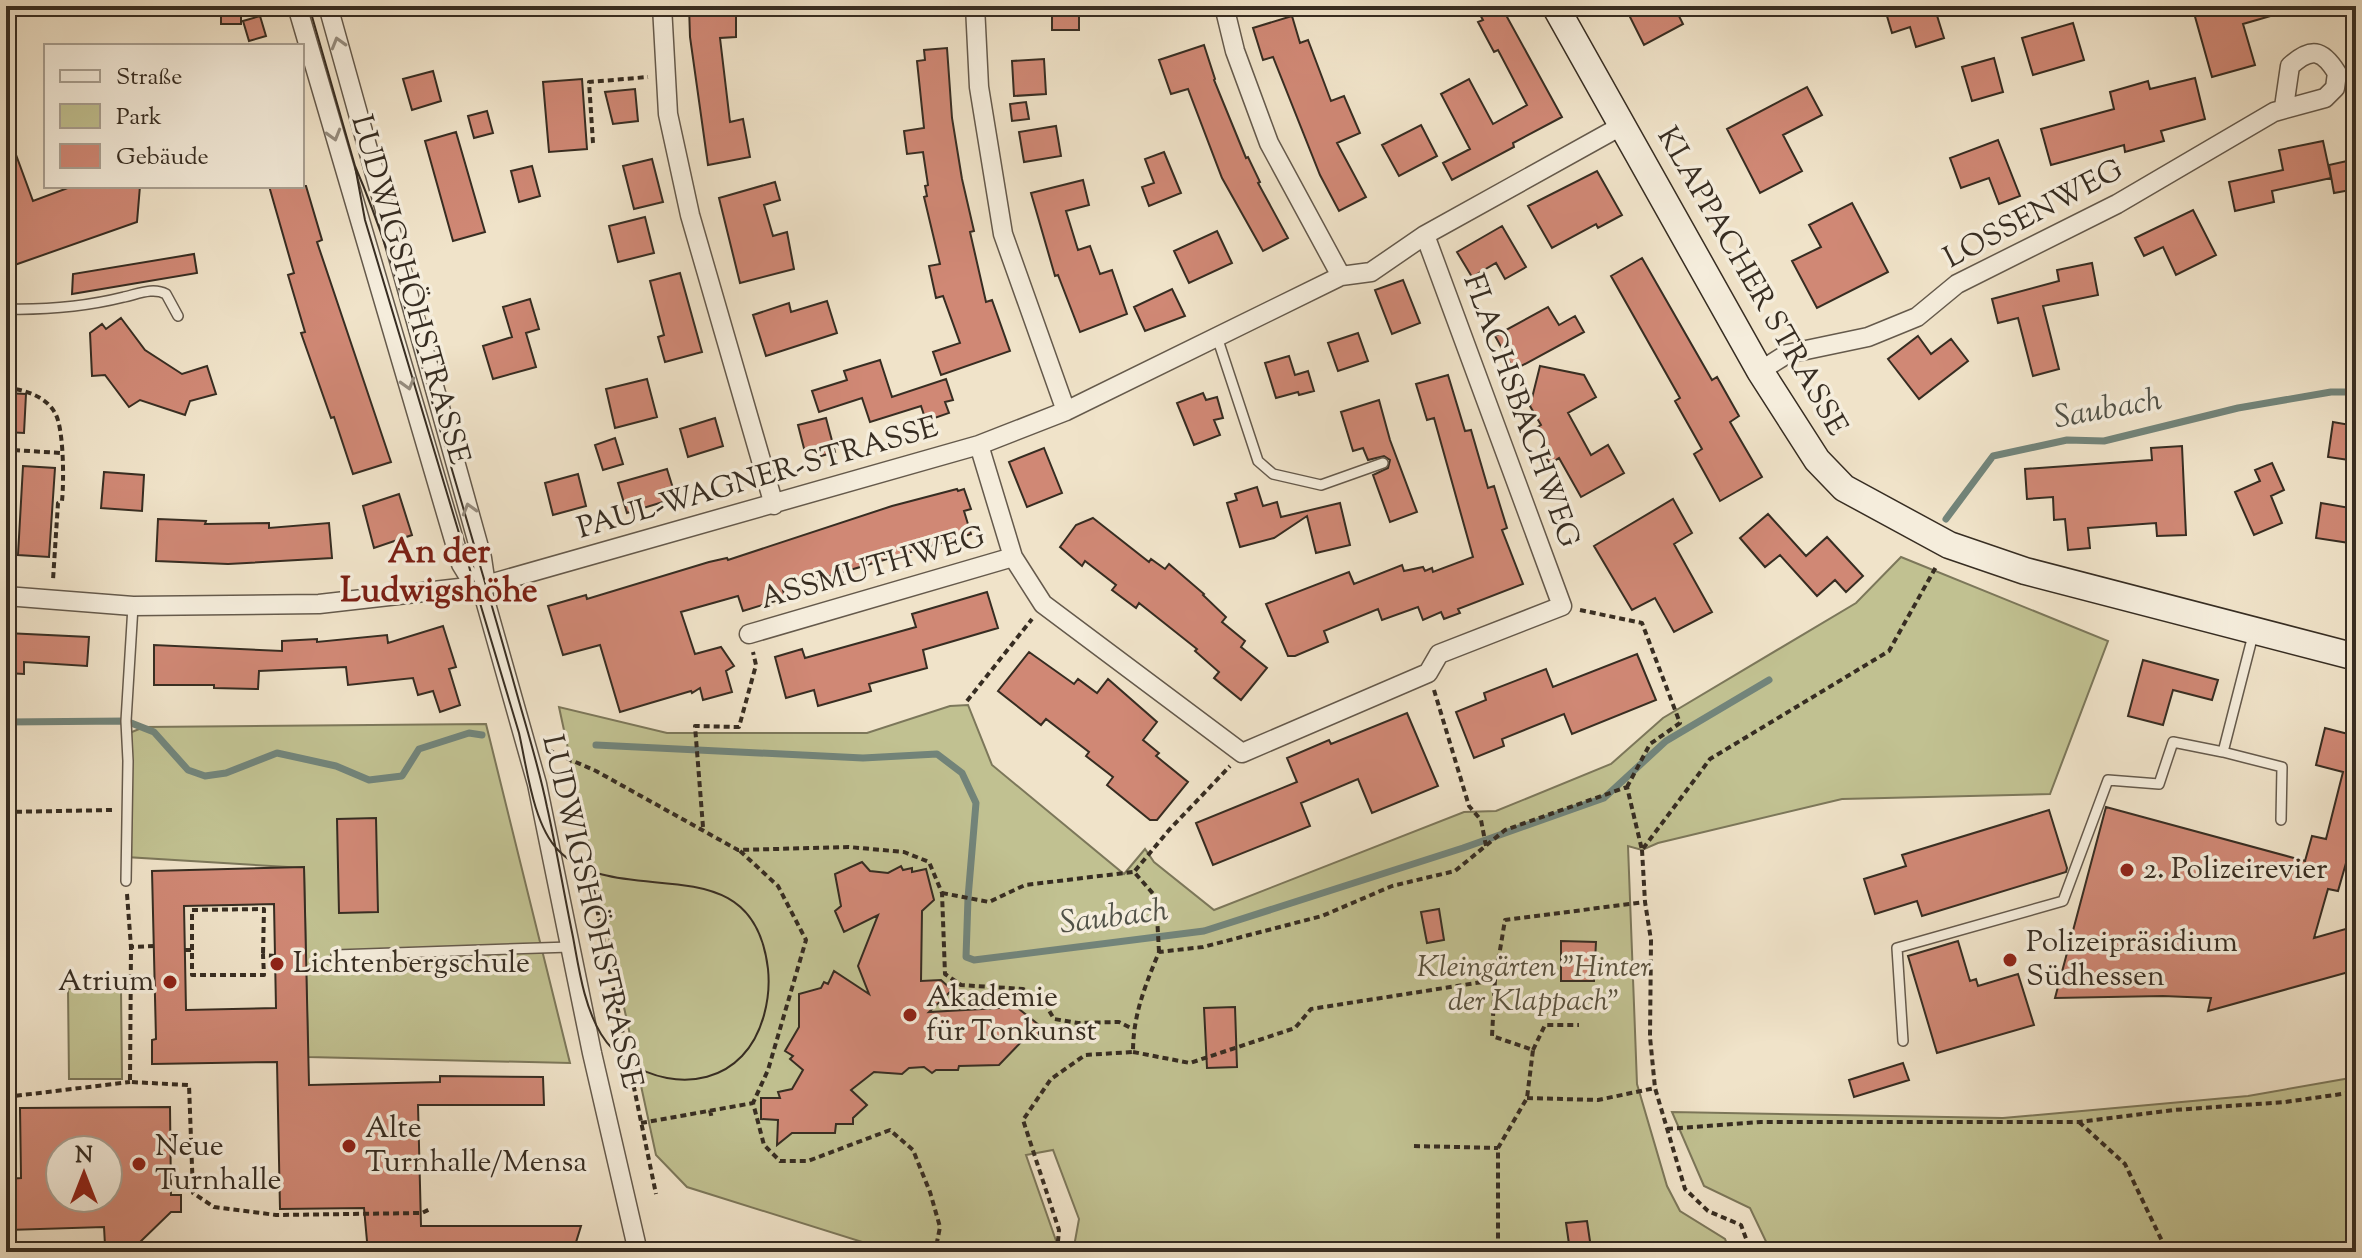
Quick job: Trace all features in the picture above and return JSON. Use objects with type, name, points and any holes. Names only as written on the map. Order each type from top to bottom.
[{"type":"main road","name":"KLAPPACHER STRASSE","points":[[1555,6],[1760,371],[1803,441],[1844,488],[1949,545],[2090,590],[2356,657]]},
{"type":"street","name":"LUDWIGSHÖHSTRASSE","points":[[297,6],[461,564],[480,586]]},
{"type":"street","name":"LUDWIGSHÖHSTRASSE","points":[[328,6],[482,558],[480,586],[537,784],[638,1252]]},
{"type":"street","points":[[662,6],[668,114],[690,215],[774,505]]},
{"type":"street","points":[[975,6],[979,87],[1003,234],[1066,411]]},
{"type":"street","points":[[1224,6],[1235,51],[1269,143],[1341,276]]},
{"type":"street","name":"LOSSENWEG","points":[[1760,371],[1787,354],[1868,337],[1917,317],[1957,284],[2117,204],[2284,107]]},
{"type":"street","name":"PAUL-WAGNER-STRASSE","points":[[6,596],[133,606],[319,604],[480,586],[774,505],[979,445],[1066,411],[1341,276],[1371,272],[1425,235],[1623,125]]},
{"type":"street","name":"FLACHSBACHWEG","points":[[1425,235],[1562,606]]},
{"type":"street","points":[[979,445],[1013,557],[1043,604],[1242,753],[1428,673],[1439,654],[1562,606]]},
{"type":"street","name":"ASSMUTHWEG","points":[[749,634],[1013,557]]},
{"type":"lane","points":[[6,309],[60,310],[154,290],[166,294],[178,316]]},
{"type":"lane","points":[[1217,337],[1258,461],[1273,474],[1321,485],[1383,463]]},
{"type":"lane","points":[[126,881],[126,721],[133,606]]},
{"type":"lane","points":[[2223,752],[2254,631]]},
{"type":"lane","points":[[1903,1041],[1897,948],[2063,901],[2108,780],[2159,784],[2173,742],[2223,752],[2282,767],[2281,820]]},
{"type":"lane","points":[[336,955],[570,947]]},
{"type":"path","points":[[2347,6],[2356,42]]},
{"type":"path","points":[[593,143],[589,82],[666,76]]},
{"type":"path","points":[[6,388],[24,389],[53,409],[57,418],[63,491],[62,501],[58,503],[51,600]]},
{"type":"path","points":[[6,456],[14,450],[61,453]]},
{"type":"path","points":[[1642,850],[1710,759],[1889,651],[1949,545]]},
{"type":"path","points":[[967,701],[1043,604]]},
{"type":"path","points":[[1562,606],[1642,623],[1680,723],[1650,744],[1627,787],[1642,850],[1651,940],[1650,1037],[1655,1088],[1685,1189],[1708,1211],[1741,1225],[1751,1252]]},
{"type":"path","points":[[703,828],[695,726],[739,727],[756,665],[749,634]]},
{"type":"path","points":[[1428,673],[1469,806],[1481,820],[1486,844]]},
{"type":"path","points":[[525,741],[596,771],[703,828],[738,850],[778,886],[806,940],[773,1055],[753,1103],[764,1145],[780,1161],[808,1161],[890,1130],[913,1150],[930,1192],[940,1227],[935,1252]]},
{"type":"path","points":[[942,893],[989,902],[1025,885],[1134,872],[1242,753]]},
{"type":"path","points":[[1159,952],[1203,947],[1322,916],[1392,886],[1455,871],[1505,830],[1627,787]]},
{"type":"path","points":[[6,812],[127,810]]},
{"type":"path","points":[[738,850],[849,847],[904,852],[929,862],[942,893],[945,974],[961,985],[1023,989],[1043,1000],[1054,1019],[1078,1023],[1119,1022],[1133,1029]]},
{"type":"path","points":[[589,870],[656,1194]]},
{"type":"path","points":[[1133,1052],[1133,1029],[1141,993],[1159,952],[1156,897],[1134,872]]},
{"type":"path","points":[[1533,1050],[1492,1036],[1495,980],[1505,920],[1645,902]]},
{"type":"path","points":[[128,906],[131,947],[130,1082]]},
{"type":"path","points":[[264,909],[263,955],[264,975],[192,975],[192,910],[264,909]]},
{"type":"path","points":[[131,947],[154,946]]},
{"type":"path","points":[[185,950],[192,950]]},
{"type":"path","points":[[263,955],[275,956]]},
{"type":"path","points":[[1057,1252],[1059,1230],[1023,1120],[1051,1079],[1085,1055],[1133,1052],[1190,1063],[1295,1028],[1311,1009],[1495,980]]},
{"type":"path","points":[[1498,1252],[1498,1148],[1527,1098],[1533,1050],[1545,1025],[1579,1025]]},
{"type":"path","points":[[6,1097],[130,1082],[189,1085],[193,1193],[214,1207],[276,1215],[422,1213],[430,1209]]},
{"type":"path","points":[[1527,1098],[1598,1100],[1655,1088]]},
{"type":"path","points":[[1667,1129],[1761,1122],[2079,1122],[2356,1092]]},
{"type":"path","points":[[641,1123],[753,1103]]},
{"type":"path","points":[[710,1110],[712,1119]]},
{"type":"path","points":[[2079,1122],[2125,1164],[2163,1243],[2158,1252]]},
{"type":"path","points":[[1414,1146],[1498,1148]]},
{"type":"green space","name":"Kleingärten \"Hinter der Klappach\"","points":[[1901,557],[2108,641],[2050,794],[1842,799],[1658,843],[1642,850],[1628,846],[1637,1084],[1667,1186],[1680,1211],[1725,1239],[1730,1252],[1073,1252],[1079,1219],[1053,1150],[1026,1155],[1060,1252],[894,1252],[687,1187],[656,1155],[559,707],[667,733],[867,733],[950,706],[968,705],[992,765],[1124,874],[1145,849],[1154,862],[1214,910],[1464,812],[1496,811],[1611,764],[1663,718],[1856,603]]},
{"type":"green space","points":[[486,724],[570,1063],[308,1057],[304,868],[126,857],[127,734],[144,727]]},
{"type":"green space","points":[[121,988],[122,1079],[69,1079],[68,989]]},
{"type":"green space","points":[[2356,1077],[2356,1252],[1771,1252],[1750,1208],[1704,1186],[1672,1112],[2003,1118],[2248,1096]]},
{"type":"building","points":[[221,6],[241,6],[241,24],[221,24]]},
{"type":"building","points":[[689,6],[736,6],[736,37],[720,38],[730,122],[743,119],[750,157],[708,165],[690,37]]},
{"type":"building","points":[[1475,6],[1501,6],[1562,117],[1452,180],[1443,163],[1470,149],[1441,94],[1469,79],[1493,124],[1527,105],[1498,50],[1494,52],[1478,22],[1483,20]]},
{"type":"building","points":[[1637,6],[1674,6],[1683,24],[1644,45],[1627,11]]},
{"type":"building","points":[[1884,6],[1934,6],[1944,38],[1916,47],[1910,27],[1892,33]]},
{"type":"building","points":[[2192,6],[2287,6],[2288,11],[2243,24],[2255,65],[2212,77]]},
{"type":"building","points":[[1052,11],[1079,11],[1079,30],[1052,30]]},
{"type":"building","points":[[260,16],[266,36],[249,41],[243,21]]},
{"type":"building","points":[[1292,16],[1300,43],[1308,40],[1331,101],[1344,96],[1360,133],[1337,143],[1366,197],[1339,211],[1320,175],[1273,57],[1263,60],[1253,28]]},
{"type":"building","points":[[2073,23],[2084,60],[2033,75],[2022,38]]},
{"type":"building","points":[[1204,45],[1214,80],[1246,158],[1288,238],[1263,251],[1222,178],[1188,89],[1171,94],[1159,60]]},
{"type":"building","points":[[947,48],[952,118],[974,231],[970,232],[986,302],[992,300],[1010,351],[941,375],[933,352],[960,343],[943,296],[936,298],[929,266],[940,264],[924,197],[927,196],[925,186],[928,185],[923,152],[907,154],[904,131],[924,128],[917,61],[925,60],[924,50]]},
{"type":"building","points":[[1994,58],[2003,92],[1972,101],[1962,67]]},
{"type":"building","points":[[1044,59],[1046,94],[1014,96],[1012,61]]},
{"type":"building","points":[[433,71],[441,101],[412,110],[403,79]]},
{"type":"building","points":[[2195,78],[2205,119],[2161,131],[2164,141],[2125,152],[2124,145],[2051,165],[2041,129],[2114,109],[2110,92],[2148,81],[2150,89]]},
{"type":"building","points":[[582,79],[587,149],[549,152],[543,82]]},
{"type":"building","points":[[1807,87],[1822,115],[1783,135],[1802,171],[1760,193],[1727,129]]},
{"type":"building","points":[[635,89],[638,121],[613,124],[605,92]]},
{"type":"building","points":[[1026,102],[1029,119],[1012,121],[1010,104]]},
{"type":"building","points":[[487,111],[493,133],[474,138],[468,116]]},
{"type":"building","points":[[1421,125],[1437,156],[1399,176],[1382,145]]},
{"type":"building","points":[[1056,126],[1061,156],[1024,162],[1019,132]]},
{"type":"building","points":[[456,132],[485,232],[453,241],[425,141]]},
{"type":"building","points":[[6,134],[33,201],[68,188],[140,188],[137,222],[6,268]]},
{"type":"building","points":[[1998,140],[2020,196],[1999,204],[1989,178],[1961,188],[1950,158]]},
{"type":"building","points":[[2323,141],[2331,178],[2272,191],[2274,202],[2235,211],[2229,182],[2283,170],[2279,150]]},
{"type":"building","points":[[1164,152],[1181,193],[1149,206],[1142,187],[1154,183],[1145,159]]},
{"type":"building","points":[[652,159],[663,202],[634,209],[623,166]]},
{"type":"building","points":[[2356,159],[2356,189],[2334,193],[2329,165]]},
{"type":"building","points":[[532,166],[540,196],[519,202],[511,171]]},
{"type":"building","points":[[1597,171],[1622,215],[1598,228],[1596,224],[1552,248],[1528,206]]},
{"type":"building","points":[[1083,180],[1089,205],[1066,211],[1078,250],[1090,246],[1100,274],[1112,270],[1127,314],[1080,332],[1058,275],[1055,276],[1031,193]]},
{"type":"building","points":[[775,182],[780,200],[764,205],[773,236],[787,232],[794,269],[740,283],[719,198]]},
{"type":"building","points":[[306,186],[322,240],[317,242],[391,462],[353,474],[301,333],[305,332],[288,275],[294,273],[270,188]]},
{"type":"building","points":[[1852,203],[1888,272],[1817,308],[1792,261],[1821,247],[1809,225]]},
{"type":"building","points":[[2193,210],[2216,255],[2176,275],[2163,247],[2144,256],[2135,238]]},
{"type":"building","points":[[645,217],[654,253],[618,262],[609,226]]},
{"type":"building","points":[[1502,226],[1526,267],[1505,279],[1496,263],[1472,277],[1457,252]]},
{"type":"building","points":[[1217,231],[1232,263],[1189,283],[1174,251]]},
{"type":"building","points":[[194,254],[197,273],[72,294],[73,274]]},
{"type":"building","points":[[1642,258],[1712,380],[1717,377],[1739,416],[1730,422],[1762,477],[1720,501],[1694,454],[1702,449],[1675,401],[1680,398],[1611,276]]},
{"type":"building","points":[[2092,263],[2098,295],[2043,306],[2059,369],[2033,376],[2018,318],[1998,323],[1992,299],[2059,281],[2057,270]]},
{"type":"building","points":[[680,273],[702,352],[665,362],[658,337],[664,335],[650,281]]},
{"type":"building","points":[[1403,280],[1420,323],[1392,334],[1375,290]]},
{"type":"building","points":[[1172,289],[1185,316],[1145,331],[1134,307]]},
{"type":"building","points":[[530,299],[539,329],[526,333],[536,367],[493,379],[483,346],[512,337],[503,307]]},
{"type":"building","points":[[827,301],[837,333],[766,356],[753,315],[789,303],[791,312]]},
{"type":"building","points":[[1548,307],[1559,325],[1575,316],[1584,332],[1514,370],[1495,336]]},
{"type":"building","points":[[121,318],[145,350],[182,374],[207,366],[216,394],[190,401],[185,415],[140,400],[129,407],[105,375],[92,376],[90,333],[102,324],[106,329]]},
{"type":"building","points":[[1358,333],[1368,361],[1338,371],[1328,343]]},
{"type":"building","points":[[1918,336],[1931,354],[1951,339],[1968,361],[1919,399],[1888,359]]},
{"type":"building","points":[[1289,356],[1295,375],[1308,371],[1314,391],[1276,398],[1265,363]]},
{"type":"building","points":[[880,360],[892,397],[946,379],[953,400],[945,402],[949,413],[926,421],[921,406],[870,422],[862,398],[819,412],[812,391],[847,380],[844,371]]},
{"type":"building","points":[[1540,366],[1584,375],[1596,397],[1568,413],[1591,455],[1608,445],[1624,473],[1581,497],[1559,458],[1550,464],[1541,449],[1546,446],[1536,428],[1541,425],[1530,406]]},
{"type":"building","points":[[1448,375],[1465,431],[1471,430],[1488,488],[1494,486],[1507,528],[1502,530],[1523,584],[1458,609],[1460,613],[1444,619],[1441,612],[1423,620],[1418,607],[1382,620],[1378,609],[1324,631],[1328,642],[1288,656],[1266,604],[1349,572],[1354,584],[1402,565],[1404,571],[1423,567],[1425,571],[1432,568],[1433,572],[1473,557],[1434,418],[1427,420],[1416,384]]},
{"type":"building","points":[[647,379],[657,417],[615,428],[606,389]]},
{"type":"building","points":[[6,393],[26,394],[24,433],[6,432]]},
{"type":"building","points":[[1203,393],[1206,400],[1217,397],[1223,418],[1214,420],[1220,435],[1194,445],[1177,403]]},
{"type":"building","points":[[1379,400],[1390,440],[1417,512],[1390,522],[1373,475],[1388,468],[1390,460],[1384,456],[1368,460],[1363,448],[1353,451],[1341,412]]},
{"type":"building","points":[[715,418],[723,446],[688,457],[680,429]]},
{"type":"building","points":[[826,418],[835,452],[807,460],[798,425]]},
{"type":"building","points":[[2333,422],[2356,426],[2356,461],[2328,457]]},
{"type":"building","points":[[615,438],[623,464],[603,470],[595,445]]},
{"type":"building","points":[[2182,446],[2186,535],[2157,536],[2156,523],[2088,528],[2090,548],[2068,550],[2065,519],[2054,520],[2053,497],[2027,499],[2025,469],[2152,460],[2151,448]]},
{"type":"building","points":[[1044,448],[1062,493],[1027,507],[1009,462]]},
{"type":"building","points":[[2272,463],[2284,490],[2271,496],[2282,523],[2254,535],[2235,492],[2260,481],[2255,470]]},
{"type":"building","points":[[23,466],[55,468],[49,557],[18,555]]},
{"type":"building","points":[[667,469],[676,498],[627,513],[618,483]]},
{"type":"building","points":[[104,472],[144,475],[142,511],[101,508]]},
{"type":"building","points":[[578,474],[586,506],[553,515],[545,483]]},
{"type":"building","points":[[1257,487],[1263,506],[1277,502],[1281,517],[1340,503],[1350,545],[1316,553],[1307,516],[1274,538],[1240,547],[1227,503],[1237,500],[1235,494]]},
{"type":"building","points":[[964,489],[971,509],[964,511],[971,534],[783,590],[785,598],[743,611],[738,596],[681,612],[695,654],[721,647],[734,666],[726,671],[732,692],[703,700],[700,688],[692,693],[620,712],[600,645],[563,655],[548,606],[586,595],[587,599],[709,562],[728,560],[892,506]]},
{"type":"building","points":[[399,494],[412,535],[374,548],[363,506]]},
{"type":"building","points":[[1673,499],[1692,533],[1674,544],[1712,612],[1674,632],[1655,598],[1632,610],[1594,546]]},
{"type":"building","points":[[2321,503],[2356,509],[2356,544],[2316,538]]},
{"type":"building","points":[[1768,514],[1806,556],[1827,537],[1863,576],[1846,592],[1835,580],[1817,596],[1780,555],[1765,567],[1740,538]]},
{"type":"building","points":[[1093,518],[1149,562],[1151,559],[1165,569],[1169,564],[1226,617],[1222,622],[1245,641],[1241,647],[1267,668],[1241,700],[1214,678],[1219,672],[1195,651],[1197,649],[1139,603],[1136,608],[1112,590],[1116,585],[1085,561],[1082,566],[1060,547],[1076,525]]},
{"type":"building","points":[[158,519],[206,521],[205,524],[269,523],[269,528],[329,523],[332,558],[228,564],[156,561]]},
{"type":"building","points":[[987,592],[998,628],[923,650],[927,668],[869,684],[871,691],[818,706],[814,690],[786,698],[775,657],[802,649],[805,658],[916,627],[912,614]]},
{"type":"building","points":[[443,626],[456,667],[449,669],[460,705],[440,712],[433,691],[418,695],[413,678],[348,685],[346,667],[259,671],[258,689],[154,685],[154,645],[282,651],[282,641],[317,639],[317,642],[387,635],[388,643]]},
{"type":"building","points":[[6,633],[89,637],[87,666],[24,662],[24,674],[6,673]]},
{"type":"building","points":[[1029,652],[1074,684],[1078,679],[1097,693],[1108,679],[1157,722],[1143,740],[1159,753],[1156,756],[1188,782],[1157,820],[1150,820],[1107,785],[1113,777],[1086,756],[1089,752],[1046,719],[1041,725],[998,691]]},
{"type":"building","points":[[1637,654],[1656,700],[1572,734],[1564,714],[1502,739],[1504,746],[1474,758],[1456,712],[1486,700],[1484,693],[1546,669],[1553,687]]},
{"type":"building","points":[[2143,660],[2218,680],[2212,700],[2173,690],[2163,725],[2128,716]]},
{"type":"building","points":[[1407,713],[1438,786],[1372,813],[1358,779],[1301,803],[1310,826],[1213,865],[1196,823],[1297,782],[1287,758]]},
{"type":"building","points":[[2325,728],[2356,736],[2356,828],[2338,891],[2328,889],[2314,938],[2356,926],[2356,970],[2208,1011],[2211,998],[2055,998],[2106,807],[2305,861],[2312,836],[2326,839],[2343,772],[2316,765]]},
{"type":"building","points":[[2049,810],[2066,872],[1922,916],[1917,901],[1875,914],[1864,879],[1906,866],[1902,855]]},
{"type":"building","points":[[376,818],[378,912],[339,913],[337,819]]},
{"type":"building","points":[[862,862],[870,871],[888,873],[901,866],[903,870],[912,868],[912,872],[926,869],[934,900],[922,911],[921,981],[941,980],[952,990],[929,1012],[999,1008],[1000,1003],[1019,1003],[1019,1009],[1039,1025],[1039,1039],[1024,1039],[999,1065],[959,1066],[958,1070],[936,1070],[932,1073],[924,1067],[909,1068],[902,1074],[874,1072],[851,1090],[867,1105],[853,1118],[853,1124],[836,1124],[835,1133],[792,1133],[777,1145],[778,1120],[761,1119],[761,1098],[780,1098],[778,1092],[792,1089],[803,1070],[785,1051],[799,1027],[799,994],[821,988],[824,982],[828,984],[834,971],[869,994],[858,966],[878,915],[844,932],[835,911],[841,906],[835,874]]},
{"type":"building","points":[[304,867],[309,1085],[440,1082],[440,1076],[543,1077],[544,1105],[418,1105],[421,1226],[581,1226],[573,1252],[368,1252],[364,1208],[280,1209],[277,1062],[152,1064],[152,1040],[156,1039],[152,871]],"holes":[[[274,904],[276,1008],[186,1010],[184,906]]]},
{"type":"building","points":[[1439,909],[1444,940],[1427,943],[1421,912]]},
{"type":"building","points":[[1561,941],[1596,942],[1594,981],[1561,981]]},
{"type":"building","points":[[1958,941],[1970,981],[1976,979],[1978,986],[2018,974],[2034,1025],[1937,1053],[1908,956]]},
{"type":"building","points":[[1235,1007],[1237,1067],[1207,1068],[1204,1008]]},
{"type":"building","points":[[1903,1063],[1909,1080],[1854,1097],[1849,1080]]},
{"type":"building","name":"Neue Turnhalle","points":[[170,1107],[171,1195],[181,1195],[181,1212],[171,1212],[137,1245],[105,1245],[104,1227],[8,1230],[6,1179],[21,1178],[20,1108]]},
{"type":"building","points":[[1587,1221],[1591,1248],[1570,1251],[1566,1223]]},
{"type":"waterway","name":"Saubach","points":[[1946,519],[1993,456],[2067,440],[2104,441],[2238,408],[2331,392],[2356,392]]},
{"type":"waterway","name":"Saubach","points":[[596,745],[863,758],[937,754],[962,773],[976,803],[966,957],[974,960],[1204,931],[1463,848],[1604,798],[1666,741],[1769,680]]},
{"type":"waterway","name":"Saubach","points":[[6,722],[126,721],[154,732],[188,770],[205,776],[226,773],[277,753],[336,766],[369,780],[402,776],[419,749],[469,733],[482,735]]},
{"type":"tram line","points":[[309,6],[355,166],[365,220],[519,733],[542,826],[549,839],[558,850],[584,868],[614,877],[711,891],[737,905],[757,929],[769,980],[767,1003],[760,1026],[742,1056],[726,1069],[707,1077],[687,1080],[667,1078],[629,1063],[613,1050],[590,1012],[580,974],[557,856],[554,840],[551,823],[532,747],[407,313],[355,166]]},
{"type":"place","name":"2. Polizeirevier","points":[[2127,870]]},
{"type":"place","name":"Polizeipräsidium Südhessen","points":[[2010,960]]},
{"type":"place","name":"Lichtenbergschule","points":[[277,964]]},
{"type":"place","name":"Atrium","points":[[170,982]]},
{"type":"place","name":"Akademie für Tonkunst","points":[[910,1015]]},
{"type":"place","name":"Alte Turnhalle/Mensa","points":[[349,1146]]},
{"type":"place","name":"Neue Turnhalle","points":[[139,1164]]},
{"type":"district","name":"An der Ludwigshöhe","points":[[439,572]]}]
